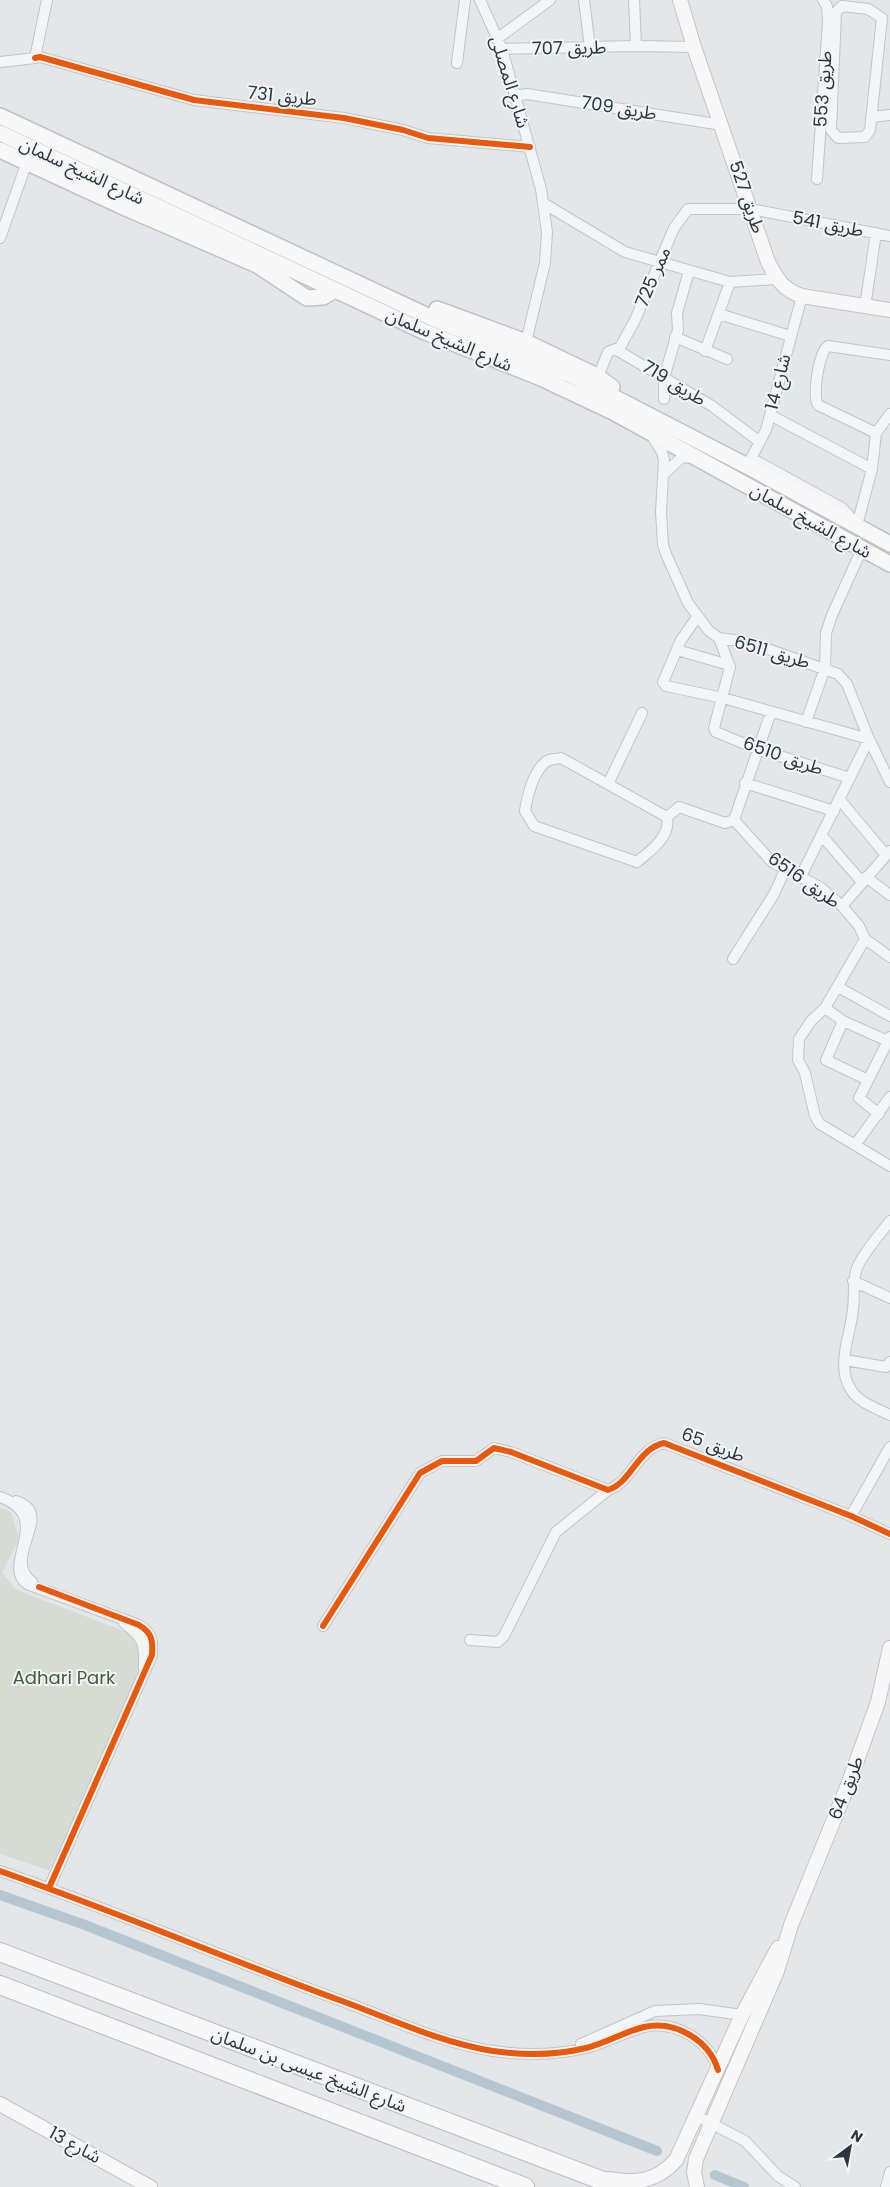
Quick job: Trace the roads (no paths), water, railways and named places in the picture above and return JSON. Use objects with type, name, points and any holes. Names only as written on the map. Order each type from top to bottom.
[{"type":"highway","name":"شارع الشيخ عيسى بن سلمان","points":[[0,1952],[619,2187]]},
{"type":"highway","name":"شارع الشيخ عيسى بن سلمان","points":[[0,1984],[526,2187]]},
{"type":"main road","name":"شارع الشيخ سلمان","points":[[0,116],[432,318],[544,363],[627,402],[749,462],[890,544]]},
{"type":"main road","name":"شارع الشيخ سلمان","points":[[0,134],[425,332],[541,378],[695,456],[890,564]]},
{"type":"main road","points":[[0,150],[119,205],[257,265],[307,298],[323,298],[335,290]]},
{"type":"main road","points":[[322,266],[332,265],[351,270],[445,313],[526,342],[598,376],[627,402]]},
{"type":"street","points":[[0,62],[35,58],[47,0]]},
{"type":"street","points":[[457,63],[465,0]]},
{"type":"street","name":"شارع المصلى","points":[[480,0],[502,49],[530,147],[543,203],[547,232],[545,263],[526,342]]},
{"type":"street","points":[[498,38],[550,0]]},
{"type":"street","points":[[584,0],[590,48]]},
{"type":"street","points":[[634,0],[636,46]]},
{"type":"street","name":"طريق 527","points":[[680,0],[694,47],[768,262],[777,279],[786,289],[802,296],[890,310]]},
{"type":"street","name":"طريق 553","points":[[817,179],[828,22],[826,2]]},
{"type":"street","points":[[819,133],[833,134],[838,138],[866,137],[870,130],[886,16],[868,9],[842,6],[836,12],[830,122],[833,134]]},
{"type":"street","name":"طريق 707","points":[[502,49],[636,46],[694,47]]},
{"type":"street","name":"طريق 731","points":[[35,58],[40,57],[194,100],[344,118],[403,130],[428,138],[530,147]]},
{"type":"street","name":"طريق 709","points":[[515,96],[527,94],[722,125]]},
{"type":"street","points":[[871,116],[890,115]]},
{"type":"street","points":[[0,238],[27,162]]},
{"type":"street","points":[[543,203],[625,252],[730,282],[777,279]]},
{"type":"street","name":"ممر 725","points":[[618,350],[635,320],[674,228],[688,209],[694,209]]},
{"type":"street","name":"طريق 541","points":[[694,209],[751,209],[890,236]]},
{"type":"street","name":"طريق 541","points":[[865,306],[876,234]]},
{"type":"street","points":[[753,282],[768,262]]},
{"type":"street","points":[[664,399],[664,378],[678,326],[677,313],[689,271]]},
{"type":"street","points":[[705,351],[730,282]]},
{"type":"street","name":"شارع 14","points":[[749,462],[760,442],[770,415],[802,296]]},
{"type":"street","points":[[719,314],[790,336]]},
{"type":"street","points":[[675,337],[727,359]]},
{"type":"street","points":[[876,434],[818,405],[814,397],[816,384],[822,352],[828,346],[890,355]]},
{"type":"street","points":[[598,376],[609,350],[618,350]]},
{"type":"street","name":"طريق 719","points":[[618,350],[712,406],[760,442]]},
{"type":"street","points":[[857,525],[872,470],[876,434],[890,414]]},
{"type":"street","points":[[770,415],[872,470]]},
{"type":"street","points":[[648,431],[662,452],[664,474],[661,504],[663,545],[674,577],[697,617],[709,631],[719,638],[730,670],[723,698]]},
{"type":"street","points":[[664,474],[681,458],[695,456]]},
{"type":"street","name":"طريق 6511","points":[[719,638],[748,642],[829,669],[826,633],[832,615],[862,549]]},
{"type":"street","points":[[697,617],[677,650],[664,685],[723,698],[869,740]]},
{"type":"street","points":[[677,650],[729,665]]},
{"type":"street","points":[[806,722],[829,669],[847,684],[869,740],[890,782]]},
{"type":"street","name":"طريق 6510","points":[[723,698],[714,728],[716,732],[757,748],[850,778]]},
{"type":"street","points":[[667,817],[679,807],[725,822],[734,820],[745,783],[771,712]]},
{"type":"street","points":[[608,784],[642,713]]},
{"type":"street","points":[[801,876],[869,740]]},
{"type":"street","points":[[561,758],[667,817],[668,824],[660,842],[636,862],[534,826],[527,818],[526,804],[533,782],[542,765],[550,760],[561,758]]},
{"type":"street","name":"طريق 6510","points":[[745,783],[834,811]]},
{"type":"street","points":[[840,800],[888,853],[842,906]]},
{"type":"street","name":"طريق 6516","points":[[734,820],[772,862],[820,887],[842,906],[859,926],[865,939],[890,957]]},
{"type":"street","points":[[822,836],[864,879],[890,895]]},
{"type":"street","points":[[733,959],[774,894],[785,870]]},
{"type":"street","points":[[865,939],[825,1008],[811,1021],[799,1039],[798,1060],[805,1073],[815,1116],[820,1124],[890,1166]]},
{"type":"street","points":[[838,987],[890,1016]]},
{"type":"street","points":[[825,1008],[842,1021],[889,1040],[859,1100],[879,1114]]},
{"type":"street","points":[[842,1021],[826,1058],[868,1080]]},
{"type":"street","points":[[855,1145],[890,1097]]},
{"type":"street","points":[[890,1221],[858,1266],[853,1281],[854,1294],[845,1360],[846,1376],[850,1388],[858,1398],[890,1415]]},
{"type":"street","points":[[853,1281],[890,1298]]},
{"type":"street","points":[[845,1360],[889,1364]]},
{"type":"street","name":"طريق 65","points":[[470,1640],[498,1642],[504,1636],[556,1532],[608,1490],[619,1485],[643,1454],[656,1445],[664,1443],[851,1516],[890,1534]]},
{"type":"street","points":[[851,1516],[890,1447]]},
{"type":"street","points":[[323,1626],[420,1473],[442,1461],[476,1461],[494,1448],[511,1452],[608,1490]]},
{"type":"street","points":[[4,1498],[22,1503],[31,1514],[32,1523],[22,1544],[20,1556],[22,1570],[27,1578],[39,1588],[139,1625],[149,1632],[152,1637],[152,1655],[49,1888]]},
{"type":"street","name":"طريق 64","points":[[704,2118],[756,2020],[777,1971],[791,1925],[841,1802],[878,1702],[890,1648]]},
{"type":"street","points":[[0,1871],[457,2043],[514,2053],[567,2050],[587,2048],[647,2026],[674,2028],[694,2038],[710,2055],[718,2070]]},
{"type":"street","name":"طريق 64","points":[[704,2118],[718,2070],[742,2015],[791,1925]]},
{"type":"street","points":[[567,2050],[646,2014],[688,2008],[720,2010],[756,2020]]},
{"type":"street","points":[[646,2014],[647,2026]]},
{"type":"street","name":"شارع 13","points":[[0,2104],[150,2187]]},
{"type":"street","points":[[584,2174],[629,2182],[655,2177],[676,2160],[704,2118]]},
{"type":"street","points":[[697,2187],[694,2172],[704,2118]]},
{"type":"street","points":[[704,2118],[744,2141],[778,2176],[794,2187]]},
{"type":"street","points":[[886,2187],[890,2172]]},
{"type":"waterway","points":[[0,1895],[85,1925],[657,2151]]},
{"type":"waterway","points":[[715,2175],[744,2187]]},
{"type":"park label","name":"Adhari Park","points":[[64,1678]]}]
